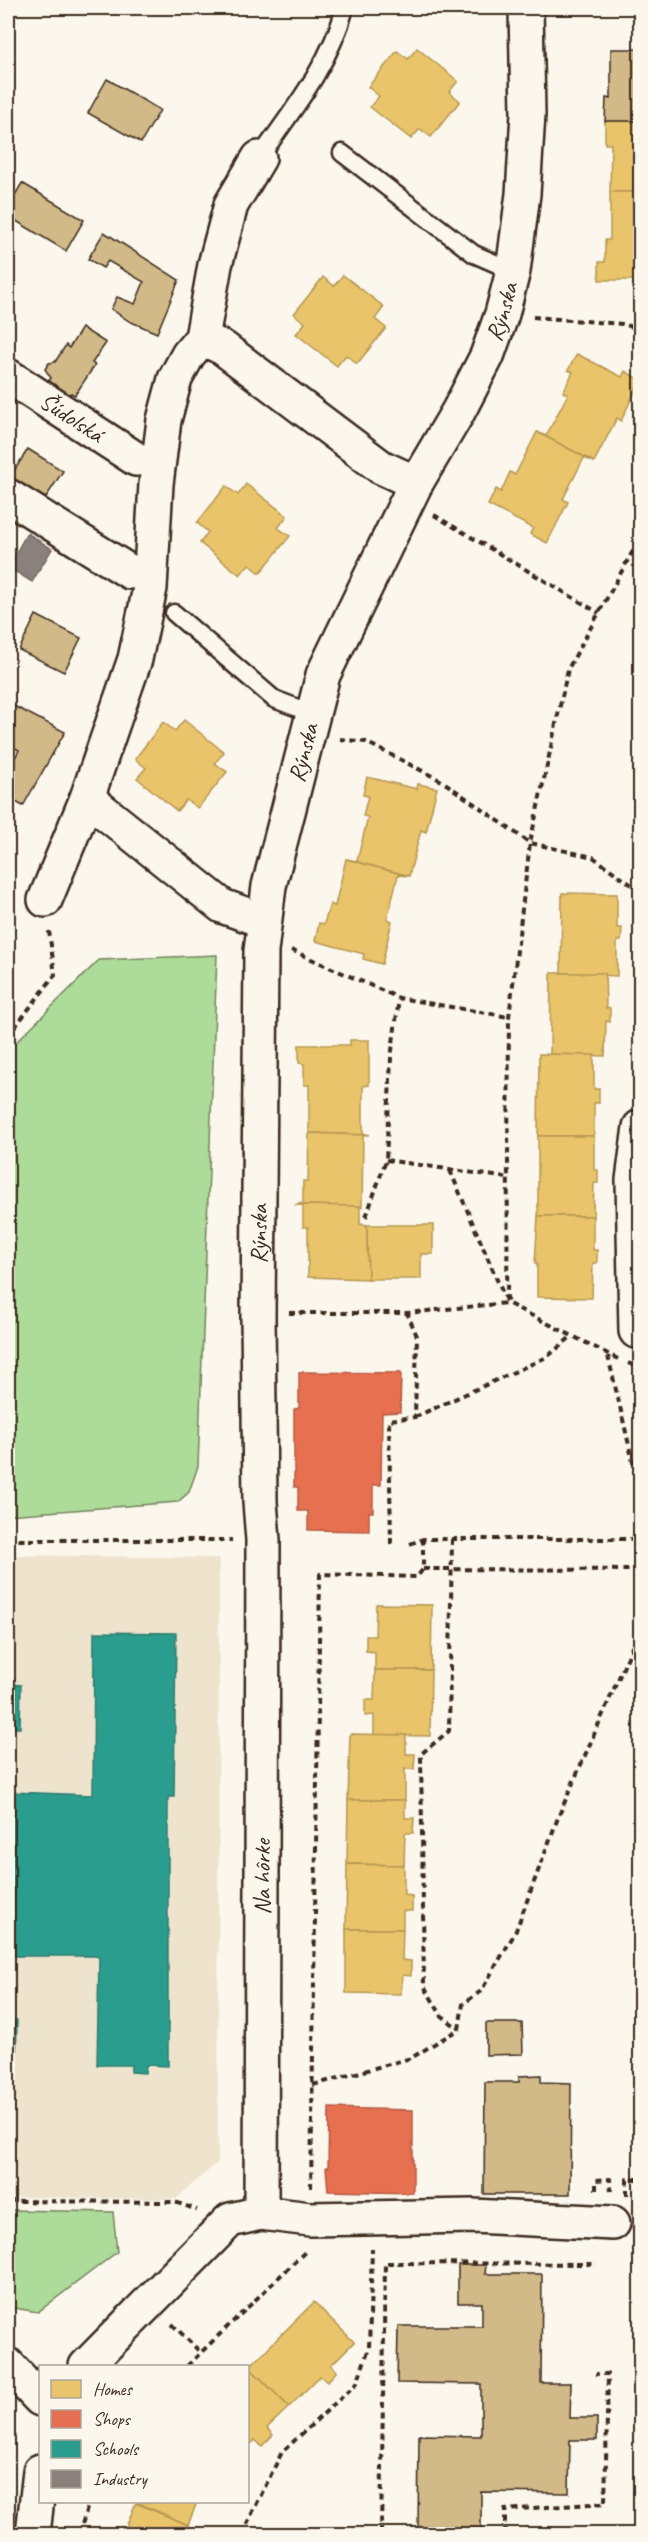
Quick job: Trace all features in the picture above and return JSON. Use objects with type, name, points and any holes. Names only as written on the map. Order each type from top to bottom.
[{"type":"street","name":"Rýnska","points":[[263,1540],[260,1502],[258,1316],[262,936],[269,886],[323,675],[412,491],[487,356],[502,314],[513,271],[523,194],[528,114],[526,8]]},
{"type":"street","points":[[45,900],[87,798],[135,658],[150,588],[156,484],[167,409],[175,379],[202,338],[215,265],[231,205],[259,158]]},
{"type":"street","points":[[202,338],[223,348],[412,491]]},
{"type":"street","name":"Šúdolská","points":[[8,376],[136,459]]},
{"type":"street","points":[[8,496],[129,572]]},
{"type":"street","points":[[87,798],[262,936]]},
{"type":"street","points":[[636,1331],[633,1180],[640,1127]]},
{"type":"street","name":"Na hôrke","points":[[245,2217],[263,1540]]},
{"type":"street","points":[[88,2365],[149,2301],[245,2217],[310,2219],[473,2216],[613,2223]]},
{"type":"street","points":[[8,2365],[39,2398]]},
{"type":"street","points":[[33,2535],[39,2480]]},
{"type":"lane","points":[[259,158],[320,68],[338,33],[345,8]]},
{"type":"lane","points":[[342,153],[474,254],[513,271]]},
{"type":"lane","points":[[174,613],[274,699],[309,724]]},
{"type":"path","points":[[502,314],[622,324],[640,329]]},
{"type":"path","points":[[412,491],[599,613]]},
{"type":"path","points":[[507,1303],[509,1017],[530,843],[568,669],[640,538]]},
{"type":"path","points":[[309,724],[366,742],[442,781],[530,843],[593,857],[640,891]]},
{"type":"path","points":[[8,1036],[55,975],[45,900]]},
{"type":"path","points":[[262,936],[399,998],[509,1017]]},
{"type":"path","points":[[366,1217],[386,1160],[390,1058],[399,998]]},
{"type":"path","points":[[386,1160],[508,1178]]},
{"type":"path","points":[[449,1168],[507,1303]]},
{"type":"path","points":[[258,1316],[407,1313],[507,1303],[608,1355],[640,1368]]},
{"type":"path","points":[[407,1313],[417,1336],[415,1417]]},
{"type":"path","points":[[391,1544],[389,1420],[415,1417],[547,1357],[572,1336]]},
{"type":"path","points":[[608,1355],[633,1462],[640,1480]]},
{"type":"path","points":[[410,1544],[423,1539],[640,1539]]},
{"type":"path","points":[[310,2219],[320,1574],[417,1577],[423,1569],[423,1539]]},
{"type":"path","points":[[452,1539],[448,1731],[421,1754],[423,1986],[441,2015],[459,2029]]},
{"type":"path","points":[[8,1540],[263,1540]]},
{"type":"path","points":[[423,1569],[640,1570]]},
{"type":"path","points":[[313,2085],[411,2058],[459,2029],[463,2004],[481,1991],[515,1934],[559,1815],[640,1629]]},
{"type":"path","points":[[8,2201],[175,2202],[245,2217]]},
{"type":"path","points":[[242,2535],[282,2452],[357,2383],[369,2348],[372,2240]]},
{"type":"path","points":[[190,2365],[300,2255]]},
{"type":"path","points":[[381,2535],[385,2263],[597,2264]]},
{"type":"path","points":[[149,2301],[201,2353]]},
{"type":"path","points":[[505,2535],[505,2511],[605,2503],[608,2374],[596,2374]]},
{"type":"path","points":[[80,2535],[89,2503]]},
{"type":"path","points":[[634,2535],[640,2528]]},
{"type":"shaded area","points":[[8,1555],[219,1558],[218,2162],[176,2199],[8,2197]]},
{"type":"green space","points":[[217,955],[198,1466],[189,1492],[178,1502],[8,1515],[8,1050],[99,960]]},
{"type":"green space","points":[[8,2210],[113,2212],[117,2252],[38,2312],[8,2307]]},
{"type":"building: Homes","points":[[417,48],[458,81],[449,92],[460,101],[431,137],[420,129],[411,139],[370,107],[379,96],[368,87],[397,51],[408,59]]},
{"type":"building: Homes","points":[[605,121],[640,121],[640,192],[610,192],[611,144],[605,144]]},
{"type":"building: Homes","points":[[610,192],[640,192],[640,280],[599,280],[599,262],[605,262],[605,240],[610,240]]},
{"type":"building: Homes","points":[[343,275],[384,307],[375,319],[386,328],[357,364],[346,355],[337,366],[296,334],[305,323],[294,314],[323,277],[334,286]]},
{"type":"building: Homes","points":[[577,354],[622,377],[625,371],[640,380],[621,421],[617,418],[594,462],[537,432],[546,436],[568,394],[563,392],[573,372],[568,370]]},
{"type":"building: Homes","points":[[537,432],[594,462],[584,458],[563,499],[568,502],[547,543],[530,534],[533,528],[488,505],[496,489],[501,492],[510,472],[515,475]]},
{"type":"building: Homes","points":[[246,484],[287,516],[278,528],[290,536],[260,573],[249,564],[240,575],[200,543],[208,532],[197,523],[226,486],[238,495]]},
{"type":"building: Homes","points":[[184,720],[224,752],[215,763],[227,772],[198,808],[186,800],[177,811],[137,778],[146,768],[135,759],[163,722],[175,731]]},
{"type":"building: Homes","points":[[367,777],[417,789],[418,784],[437,788],[426,832],[421,830],[409,876],[346,859],[357,861],[368,817],[363,816],[368,796],[363,795]]},
{"type":"building: Homes","points":[[346,859],[409,876],[398,875],[387,919],[392,921],[382,964],[363,959],[364,954],[315,941],[319,923],[324,924],[330,904],[335,906]]},
{"type":"building: Homes","points":[[562,893],[617,894],[617,928],[622,928],[621,941],[617,941],[617,976],[561,973]]},
{"type":"building: Homes","points":[[551,973],[605,973],[606,1008],[610,1008],[610,1022],[606,1021],[605,1056],[550,1054]]},
{"type":"building: Homes","points":[[350,1040],[369,1040],[369,1085],[363,1086],[363,1133],[370,1135],[309,1133],[309,1085],[304,1085],[304,1064],[299,1063],[299,1045],[350,1045]]},
{"type":"building: Homes","points":[[539,1054],[594,1055],[594,1089],[599,1089],[599,1103],[594,1103],[594,1136],[538,1136]]},
{"type":"building: Homes","points":[[309,1133],[363,1135],[362,1207],[295,1205],[303,1203],[303,1181],[308,1181]]},
{"type":"building: Homes","points":[[538,1136],[594,1136],[594,1170],[598,1170],[598,1183],[594,1183],[593,1216],[538,1216]]},
{"type":"building: Homes","points":[[303,1205],[360,1206],[360,1224],[367,1225],[368,1279],[308,1277],[308,1227],[303,1227]]},
{"type":"building: Homes","points":[[538,1216],[593,1216],[593,1250],[597,1250],[597,1263],[593,1263],[592,1298],[537,1297],[537,1263],[535,1263]]},
{"type":"building: Homes","points":[[367,1225],[433,1225],[433,1254],[421,1254],[421,1279],[368,1279]]},
{"type":"building: Homes","points":[[376,1604],[432,1605],[431,1670],[375,1670],[375,1652],[366,1651],[366,1636],[375,1636]]},
{"type":"building: Homes","points":[[375,1670],[431,1670],[430,1736],[374,1735],[374,1715],[365,1716],[365,1700],[374,1700]]},
{"type":"building: Homes","points":[[350,1734],[406,1735],[406,1754],[415,1754],[414,1769],[405,1769],[405,1800],[348,1800]]},
{"type":"building: Homes","points":[[348,1800],[405,1800],[405,1818],[414,1818],[413,1833],[405,1833],[404,1865],[347,1864]]},
{"type":"building: Homes","points":[[347,1864],[404,1865],[404,1895],[412,1896],[412,1911],[403,1911],[403,1929],[346,1929]]},
{"type":"building: Homes","points":[[346,1929],[403,1929],[402,1960],[411,1961],[411,1976],[403,1975],[401,1994],[346,1993]]},
{"type":"building: Homes","points":[[314,2302],[354,2342],[331,2365],[337,2371],[327,2382],[320,2376],[289,2407],[249,2367]]},
{"type":"building: Homes","points":[[249,2367],[289,2407],[267,2428],[273,2435],[262,2446],[255,2440],[249,2446]]},
{"type":"building: Homes","points":[[136,2503],[188,2525],[184,2534],[123,2534]]},
{"type":"building: Homes","points":[[138,2503],[197,2503],[188,2525]]},
{"type":"building: Shops","points":[[299,1372],[401,1373],[400,1412],[382,1413],[381,1485],[373,1485],[373,1512],[369,1512],[369,1531],[308,1530],[308,1511],[298,1511],[298,1487],[294,1487],[294,1409],[299,1408]]},
{"type":"building: Shops","points":[[329,2108],[413,2110],[413,2193],[328,2191],[326,2167],[328,2167]]},
{"type":"building: Schools","points":[[8,1631],[11,1632],[11,1684],[21,1685],[20,1728],[10,1728],[10,1792],[93,1795],[94,1632],[176,1633],[174,1797],[168,1797],[168,2066],[146,2065],[145,2073],[131,2072],[131,2065],[97,2065],[99,1958],[96,1956],[8,1956]]},
{"type":"building: Schools","points":[[17,2020],[16,2065],[8,2064],[8,2021]]},
{"type":"building: Industry","points":[[27,533],[52,549],[32,582],[8,567]]},
{"type":"building: Other","points":[[611,49],[640,49],[640,121],[605,121],[606,98],[611,99]]},
{"type":"building: Other","points":[[107,79],[160,110],[141,143],[88,113]]},
{"type":"building: Other","points":[[22,183],[84,220],[66,251],[8,216],[8,207]]},
{"type":"building: Other","points":[[104,232],[179,280],[157,333],[129,321],[111,309],[117,297],[135,304],[144,282],[108,261],[103,268],[88,259]]},
{"type":"building: Other","points":[[82,328],[106,343],[92,363],[95,365],[75,395],[71,393],[68,397],[47,384],[51,378],[45,369],[49,363],[55,362],[66,345],[69,348]]},
{"type":"building: Other","points":[[28,449],[63,471],[43,502],[8,480]]},
{"type":"building: Other","points":[[36,615],[81,638],[64,672],[19,650]]},
{"type":"building: Other","points":[[8,703],[65,732],[23,806],[8,798],[8,772],[19,750],[8,744]]},
{"type":"building: Other","points":[[486,2023],[522,2023],[523,2054],[486,2055]]},
{"type":"building: Other","points":[[541,2075],[541,2082],[571,2083],[570,2194],[484,2194],[485,2082],[519,2082],[519,2076]]},
{"type":"building: Other","points":[[458,2265],[486,2265],[485,2274],[542,2274],[541,2383],[571,2383],[570,2418],[597,2418],[597,2440],[570,2440],[569,2493],[481,2492],[481,2534],[418,2534],[419,2435],[481,2436],[481,2384],[397,2383],[398,2326],[482,2326],[482,2303],[458,2303]]}]
